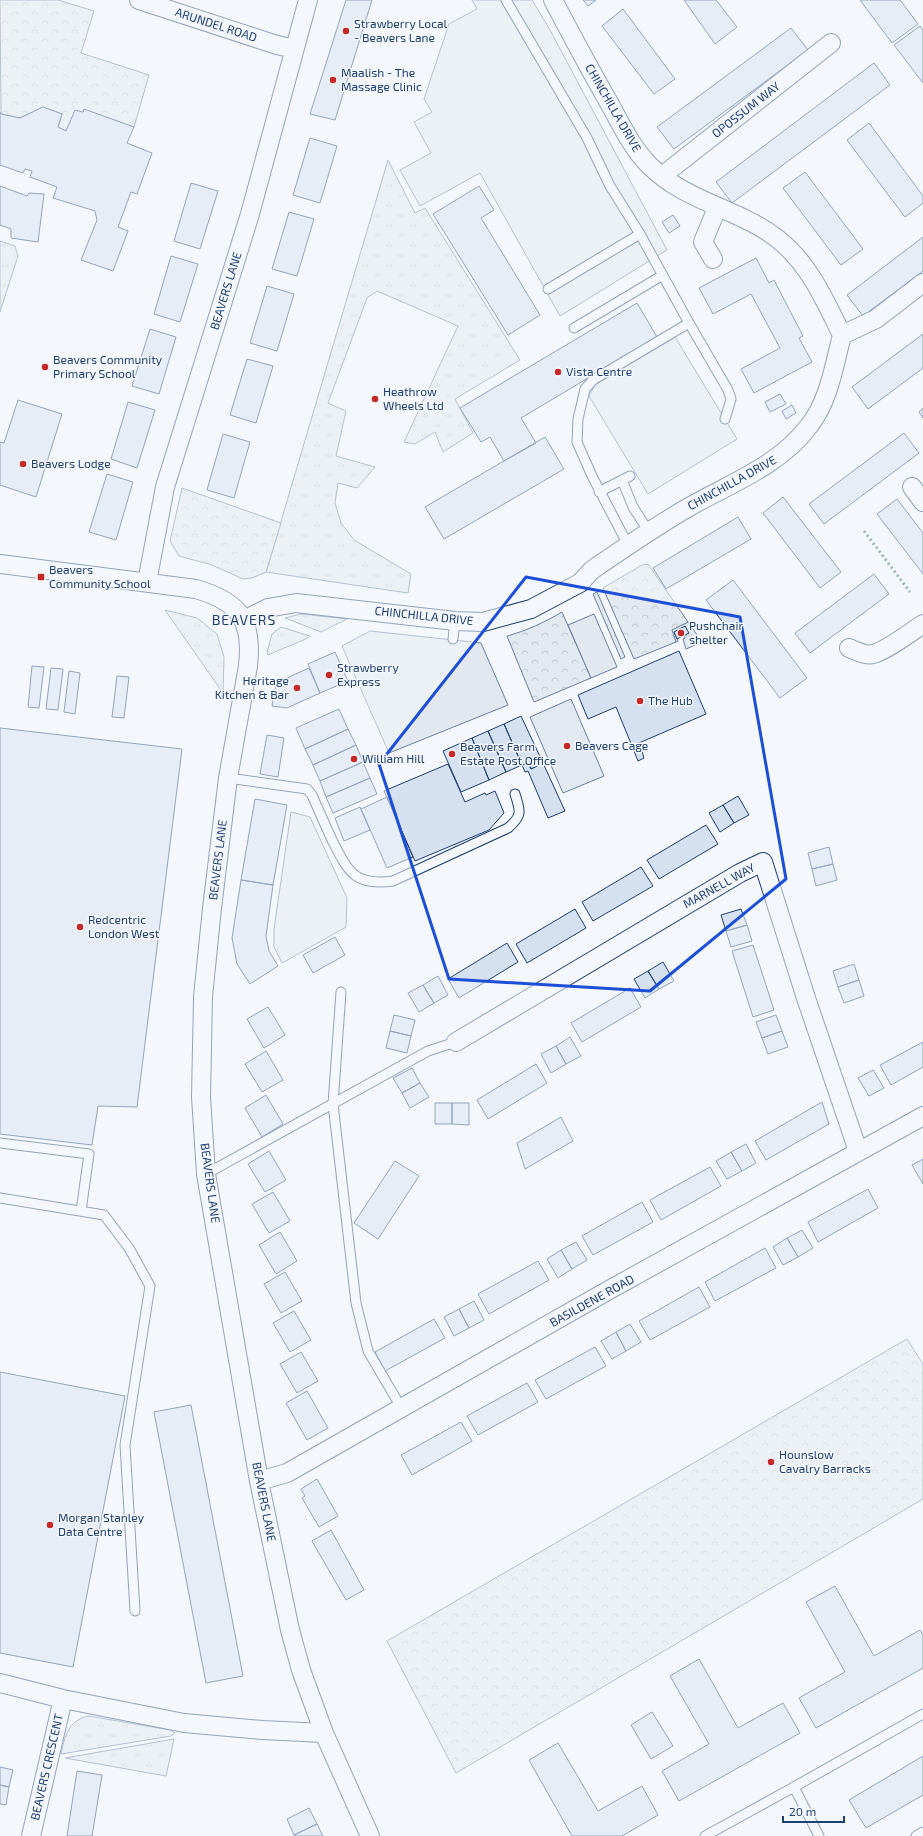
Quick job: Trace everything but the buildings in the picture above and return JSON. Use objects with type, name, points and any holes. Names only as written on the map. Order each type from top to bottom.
[{"type":"street","name":"ARUNDEL ROAD","points":[[139,0],[241,34],[294,49]]},
{"type":"street","name":"BEAVERS LANE","points":[[147,582],[165,487],[250,214],[308,0]]},
{"type":"street","name":"CHINCHILLA DRIVE","points":[[244,620],[268,608],[296,603],[455,621],[483,622],[531,609],[580,583],[592,570],[688,507],[765,467],[783,454],[810,426],[828,392],[842,335],[818,287],[802,262],[779,240],[750,222],[703,202],[662,176],[649,165],[638,152],[553,0]]},
{"type":"street","name":"OPOSSUM WAY","points":[[662,176],[831,43]]},
{"type":"street","points":[[713,259],[704,242],[704,237],[717,208]]},
{"type":"street","points":[[842,335],[876,319],[923,283]]},
{"type":"street","points":[[912,487],[923,502]]},
{"type":"street","name":"BEAVERS LANE","points":[[0,564],[196,589],[223,598],[244,620],[249,635],[250,649],[228,778],[203,997],[201,1097],[206,1174],[259,1481],[290,1630],[301,1670],[324,1733],[370,1836]]},
{"type":"street","points":[[849,648],[858,652],[873,654],[881,651],[923,624]]},
{"type":"street","name":"MARNELL WAY","points":[[456,1042],[740,873],[763,862],[806,998],[858,1151]]},
{"type":"street","name":"BASILDENE ROAD","points":[[259,1481],[287,1473],[858,1151],[923,1116]]},
{"type":"street","points":[[0,1683],[63,1699],[184,1723],[262,1730],[324,1733]]},
{"type":"street","name":"BEAVERS CRESCENT","points":[[31,1836],[63,1699]]},
{"type":"lane","points":[[506,0],[587,138],[610,186],[640,234],[728,390],[731,399],[725,419]]},
{"type":"lane","points":[[548,288],[640,234]]},
{"type":"lane","points":[[574,328],[663,275]]},
{"type":"lane","points":[[628,545],[599,492],[577,442],[578,420],[585,389],[593,380],[689,323]]},
{"type":"lane","points":[[599,492],[626,478],[633,507],[649,532]]},
{"type":"lane","points":[[453,639],[455,621]]},
{"type":"lane","points":[[228,778],[307,789],[312,795],[346,868],[362,880],[377,883],[393,881],[508,828],[518,819],[520,809],[515,794]]},
{"type":"lane","points":[[341,992],[333,1104],[356,1303],[368,1351],[402,1409]]},
{"type":"lane","points":[[206,1174],[428,1051],[456,1042]]},
{"type":"lane","points":[[0,1143],[89,1154],[81,1211]]},
{"type":"lane","points":[[0,1198],[104,1215],[129,1248],[150,1286],[125,1445],[135,1611]]},
{"type":"lane","points":[[705,1836],[923,1714]]},
{"type":"lane","points":[[794,1787],[819,1836]]},
{"type":"lane","points":[[916,1836],[923,1832]]},
{"type":"highlighted area","points":[[526,577],[740,617],[786,879],[650,991],[449,979],[379,764]]},
{"type":"green space","points":[[0,0],[58,0],[94,11],[81,53],[149,75],[134,127],[83,112],[66,131],[58,127],[62,114],[43,107],[20,118],[1,114]]},
{"type":"green space","points":[[388,160],[415,213],[425,208],[520,360],[455,399],[473,433],[443,452],[435,432],[415,444],[404,442],[458,326],[377,291],[367,298],[328,403],[346,411],[336,456],[375,467],[357,488],[338,483],[335,503],[341,523],[354,540],[411,574],[408,593],[266,572]]},
{"type":"green space","points":[[0,241],[15,246],[18,256],[0,312]]},
{"type":"green space","points":[[182,488],[281,523],[266,572],[252,578],[243,579],[212,565],[179,556],[170,541]]},
{"type":"green space","points":[[648,564],[688,622],[672,630],[676,642],[634,659],[603,588],[642,565]]},
{"type":"green space","points":[[597,592],[625,657],[621,659],[593,594]]},
{"type":"green space","points":[[165,610],[197,618],[217,634],[224,657],[223,693]]},
{"type":"green space","points":[[562,612],[591,678],[534,702],[507,636],[535,626]]},
{"type":"green space","points":[[301,614],[347,619],[321,632],[285,618]]},
{"type":"green space","points":[[688,622],[702,642],[686,649],[683,639],[688,633],[685,627],[674,632],[678,641],[676,642],[671,630]]},
{"type":"green space","points":[[281,627],[310,636],[268,655],[267,652],[272,634]]},
{"type":"green space","name":"Beavers Cage","points":[[571,699],[604,776],[563,793],[530,717]]},
{"type":"green space","points":[[907,1339],[923,1364],[923,1499],[456,1773],[387,1641]]},
{"type":"green space","points":[[89,1716],[170,1730],[175,1733],[171,1736],[61,1754],[66,1735],[72,1725],[76,1721]]},
{"type":"green space","points":[[174,1739],[166,1776],[65,1758]]},
{"type":"shaded area","points":[[472,0],[532,0],[550,30],[667,250],[560,316],[480,173],[420,206],[400,170],[431,153],[414,122],[432,112],[424,99],[449,24],[477,9]]},
{"type":"shaded area","points":[[675,337],[737,439],[648,494],[589,396],[595,385]]},
{"type":"shaded area","points":[[594,614],[617,667],[591,678],[568,625]]},
{"type":"shaded area","points":[[370,631],[481,643],[508,705],[389,753],[342,646]]},
{"type":"shaded area","points":[[291,812],[310,817],[347,898],[346,927],[282,963],[274,947],[274,929]]},
{"type":"hedge","points":[[864,531],[910,592]]},
{"type":"place","name":"Strawberry Local - Beavers Lane","points":[[346,31]]},
{"type":"place","name":"Maalish - The Massage Clinic","points":[[333,80]]},
{"type":"place","name":"Beavers Community Primary School","points":[[45,367]]},
{"type":"place","name":"Vista Centre","points":[[558,372]]},
{"type":"place","name":"Heathrow Wheels Ltd","points":[[375,399]]},
{"type":"place","name":"Beavers Lodge","points":[[23,464]]},
{"type":"place","name":"Beavers Community School","points":[[41,577]]},
{"type":"place","name":"Pushchair shelter","points":[[681,633]]},
{"type":"place","name":"Strawberry Express","points":[[329,675]]},
{"type":"place","name":"Heritage Kitchen & Bar","points":[[297,688]]},
{"type":"place","name":"The Hub","points":[[640,701]]},
{"type":"place","name":"Beavers Cage","points":[[567,746]]},
{"type":"place","name":"Beavers Farm Estate Post Office","points":[[452,754]]},
{"type":"place","name":"William Hill","points":[[354,759]]},
{"type":"place","name":"Redcentric London West","points":[[80,927]]},
{"type":"place","name":"Hounslow Cavalry Barracks","points":[[771,1462]]},
{"type":"place","name":"Morgan Stanley Data Centre","points":[[50,1525]]},
{"type":"district","name":"BEAVERS","points":[[244,620]]}]
